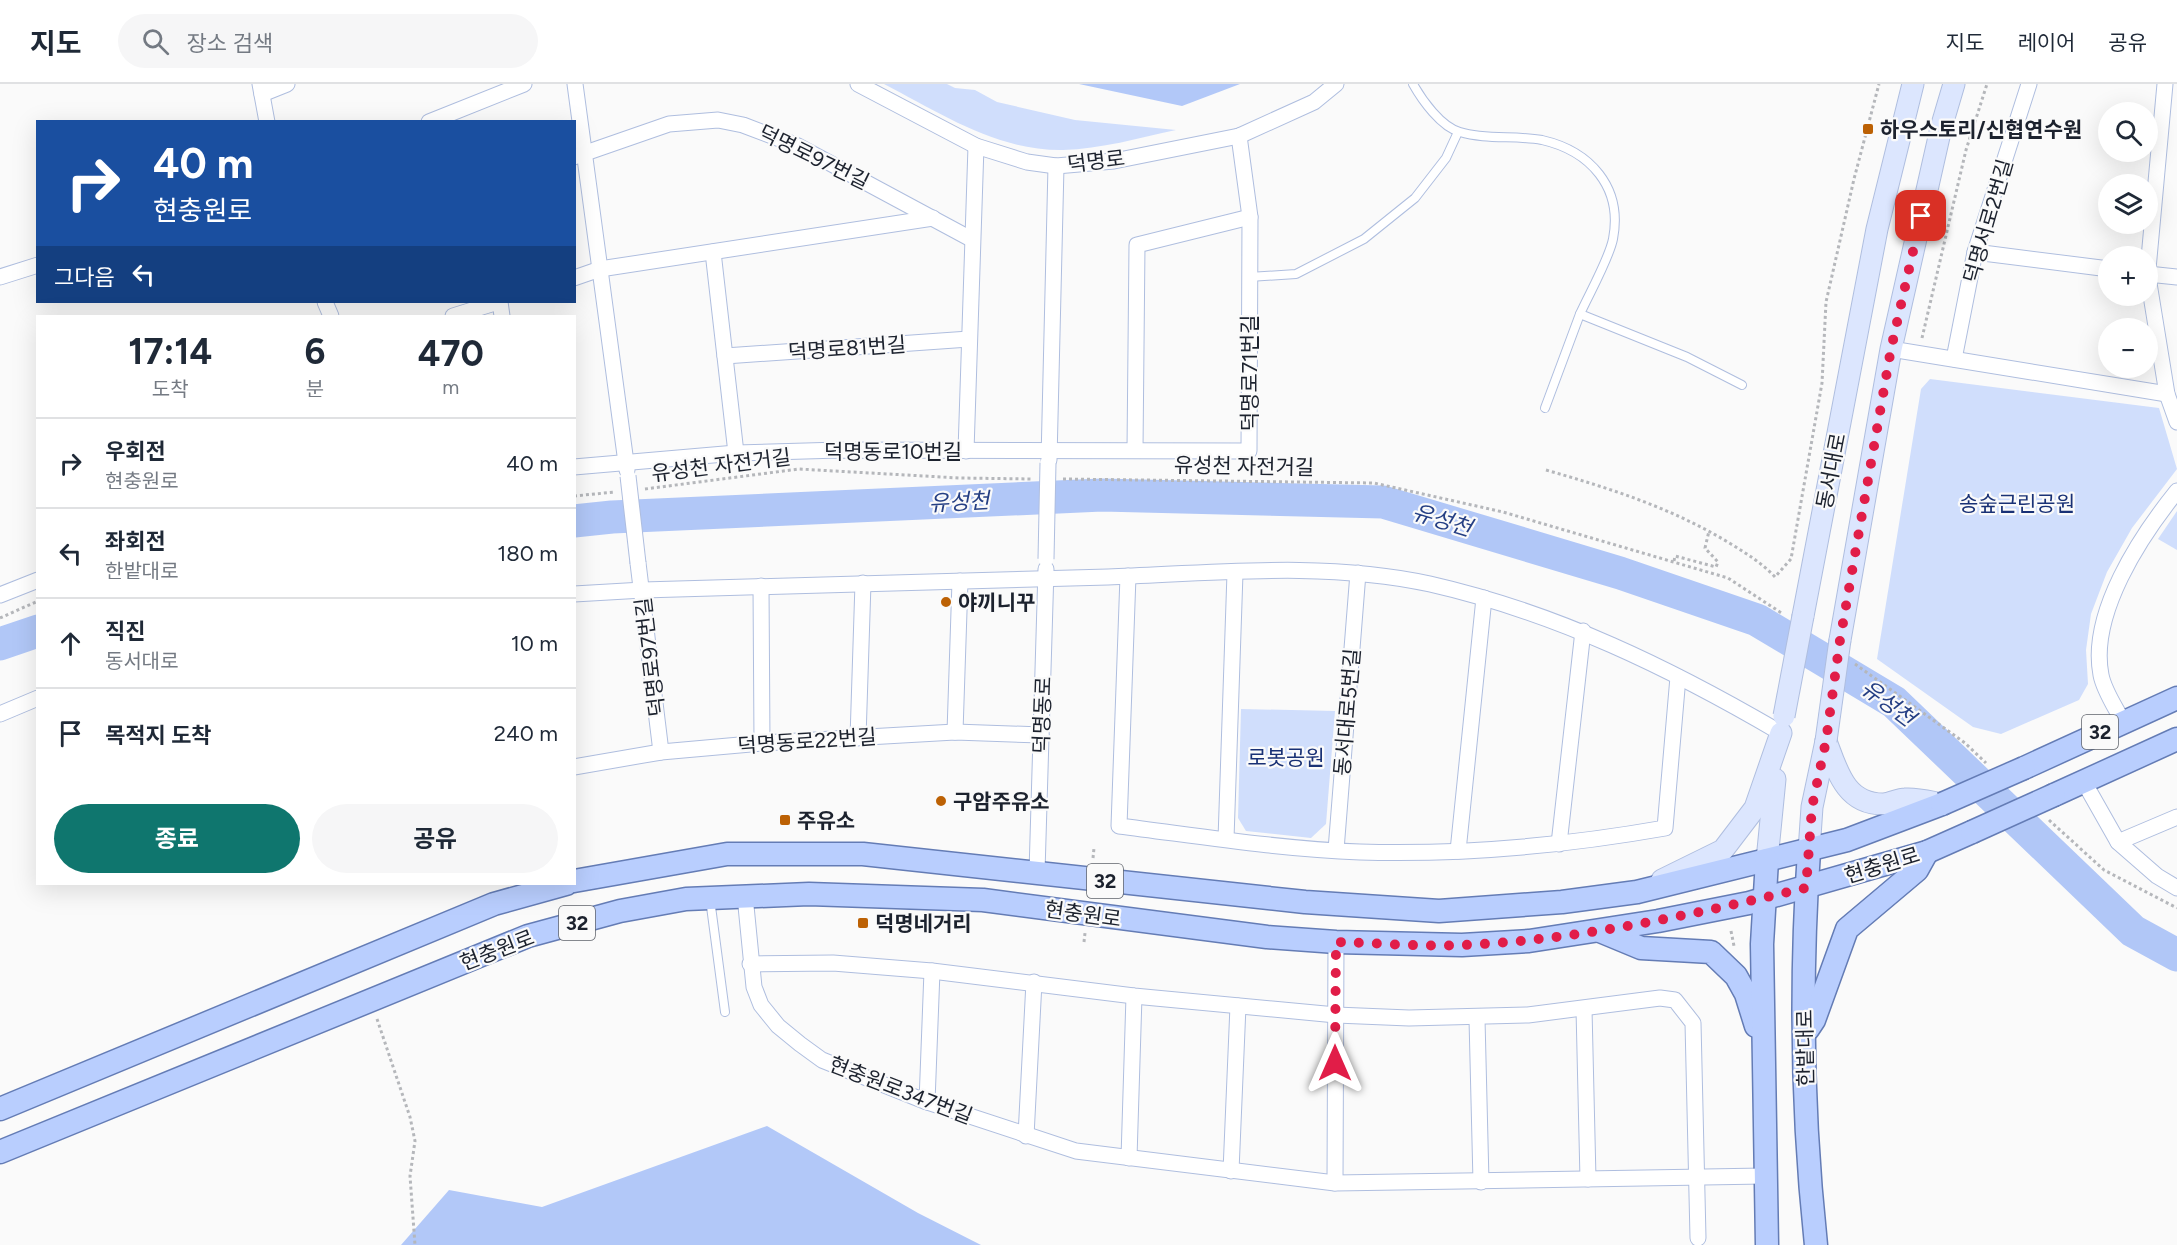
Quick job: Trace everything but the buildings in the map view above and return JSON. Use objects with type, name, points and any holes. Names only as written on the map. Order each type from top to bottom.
[{"type":"main road","name":"현충원로","points":[[576,880],[727,854],[863,854],[1305,902],[1439,911],[1562,902],[1637,892],[1847,840],[1942,804],[2177,698]]},
{"type":"main road","name":"현충원로","points":[[0,1152],[528,936],[620,911],[710,897],[809,894],[983,900],[1194,928],[1336,942],[1462,945],[1528,941],[1717,910],[1806,888],[1927,852],[2177,739]]},
{"type":"main road","name":"한밭대로","points":[[1809,851],[1803,934],[1807,1162],[1816,1245]]},
{"type":"main road","points":[[1805,1032],[1815,1020],[1847,929],[1917,870],[1927,852]]},
{"type":"main road","name":"한밭대로","points":[[1767,860],[1762,944],[1764,1176],[1767,1245]]},
{"type":"main road","name":"현충원로","points":[[0,1108],[494,904],[562,885]]},
{"type":"main road","points":[[1598,931],[1641,948],[1711,952],[1736,976],[1746,994],[1763,1045]]},
{"type":"street","points":[[267,120],[261,89],[287,84]]},
{"type":"street","points":[[434,120],[524,84]]},
{"type":"street","points":[[575,84],[580,155],[600,269],[627,469]]},
{"type":"street","name":"덕명로","points":[[858,84],[976,146],[1027,162],[1056,166],[1114,161],[1239,136],[1314,102],[1336,84]]},
{"type":"street","name":"동서대로","points":[[1767,860],[1796,617],[1877,229],[1913,84]]},
{"type":"street","name":"동서대로","points":[[1809,851],[1812,807],[1826,741],[1840,640],[1891,349],[1941,128],[1954,84]]},
{"type":"street","name":"덕명서로2번길","points":[[1954,359],[1975,252],[2029,84]]},
{"type":"street","points":[[2150,246],[2165,84]]},
{"type":"street","name":"덕명로97번길","points":[[580,155],[669,124],[718,120],[764,131],[798,146],[971,239]]},
{"type":"street","name":"덕명로71번길","points":[[1049,456],[1135,450],[1249,451],[1250,217],[1239,136]]},
{"type":"street","points":[[966,451],[971,239],[976,146]]},
{"type":"street","points":[[1049,456],[1056,166]]},
{"type":"street","points":[[1135,450],[1137,245],[1250,217]]},
{"type":"street","points":[[576,277],[600,269],[933,218]]},
{"type":"street","points":[[713,252],[736,453]]},
{"type":"street","points":[[1975,252],[2098,268]]},
{"type":"street","points":[[0,277],[36,267]]},
{"type":"street","points":[[2158,276],[2177,277]]},
{"type":"street","points":[[456,315],[496,303]]},
{"type":"street","points":[[2153,306],[2167,394],[2177,422]]},
{"type":"street","name":"덕명로81번길","points":[[725,356],[969,339]]},
{"type":"street","points":[[1891,349],[2167,394]]},
{"type":"street","name":"덕명동로10번길","points":[[576,466],[627,469],[736,453],[840,450],[966,451],[1049,456]]},
{"type":"street","name":"덕명동로","points":[[1037,872],[1049,456]]},
{"type":"street","name":"덕명로97번길","points":[[627,469],[661,752]]},
{"type":"street","points":[[2123,722],[2101,676],[2100,636],[2122,575],[2160,513],[2177,491]]},
{"type":"street","points":[[576,594],[761,586],[1235,573],[1358,573],[1429,584],[1484,598],[1546,616],[1583,631],[1783,725],[1755,808],[1723,850],[1637,892]]},
{"type":"street","points":[[1226,839],[1235,573]]},
{"type":"street","name":"동서대로5번길","points":[[1336,850],[1358,573]]},
{"type":"street","points":[[1128,576],[1119,826],[1336,850],[1458,851],[1559,844],[1665,828],[1678,677]]},
{"type":"street","points":[[0,595],[36,581]]},
{"type":"street","points":[[955,732],[960,581]]},
{"type":"street","points":[[858,738],[863,583]]},
{"type":"street","points":[[761,586],[762,743]]},
{"type":"street","points":[[1458,851],[1484,598]]},
{"type":"street","points":[[1559,844],[1583,631]]},
{"type":"street","points":[[0,714],[36,699]]},
{"type":"street","name":"덕명동로22번길","points":[[576,767],[661,752],[762,743],[955,732],[1041,735]]},
{"type":"street","points":[[1826,741],[1844,786],[1856,797],[1870,803],[1884,804],[1906,799],[1942,804]]},
{"type":"street","points":[[2084,782],[2118,842],[2157,876],[2177,888]]},
{"type":"street","points":[[2118,842],[2177,818]]},
{"type":"street","name":"현충원로347번길","points":[[746,896],[750,964],[761,1005],[778,1026],[800,1044],[822,1060],[927,1102],[1076,1151],[1335,1183],[1764,1176]]},
{"type":"street","points":[[1335,1183],[1336,942]]},
{"type":"street","points":[[750,964],[833,963],[932,971],[1134,996],[1336,1015],[1477,1018],[1584,1009],[1660,998],[1675,1000],[1693,1023],[1699,1178],[1698,1238]]},
{"type":"street","points":[[927,1102],[932,971]]},
{"type":"street","points":[[1026,1136],[1034,982]]},
{"type":"street","points":[[1129,1158],[1134,996]]},
{"type":"street","points":[[1231,1171],[1238,1006]]},
{"type":"street","points":[[1584,1009],[1588,1179]]},
{"type":"street","points":[[1477,1018],[1480,1182]]},
{"type":"lane","points":[[1413,84],[1426,105],[1458,132],[1541,140],[1578,152],[1606,184],[1614,209],[1613,240],[1580,314],[1545,408]]},
{"type":"lane","points":[[1249,277],[1296,274],[1364,239],[1415,198],[1446,158],[1458,132]]},
{"type":"lane","points":[[1580,314],[1687,357],[1742,386]]},
{"type":"lane","points":[[710,897],[725,1012]]},
{"type":"path","points":[[1546,470],[1636,497],[1709,531],[1765,565],[1775,577],[1791,559],[1822,383],[1827,302],[1854,179],[1879,84]]},
{"type":"path","points":[[1921,341],[1966,150],[1987,84]]},
{"type":"path","name":"유성천 자전거길","points":[[641,490],[799,469],[959,478],[1041,479]]},
{"type":"path","name":"유성천 자전거길","points":[[1053,479],[1374,483],[1503,512],[1728,578],[1796,617]]},
{"type":"path","points":[[576,496],[619,492]]},
{"type":"path","points":[[1674,561],[1675,556],[1716,567],[1718,562],[1705,548],[1709,531]]},
{"type":"path","points":[[0,618],[36,603]]},
{"type":"path","points":[[1854,663],[1872,676]]},
{"type":"path","points":[[1093,858],[1094,848]]},
{"type":"path","points":[[1731,931],[1735,948]]},
{"type":"path","points":[[1084,942],[1085,933]]},
{"type":"path","points":[[376,1018],[410,1117],[415,1141],[410,1176],[415,1245]]},
{"type":"green space","points":[[884,84],[947,84],[955,88],[975,90],[997,102],[1075,120],[1176,130],[1091,148],[1039,149],[992,137],[970,128]]},
{"type":"green space","name":"송숲근린공원","points":[[1930,379],[2159,408],[2177,469],[2132,528],[2107,572],[2091,614],[2086,650],[2088,684],[2079,700],[2001,734],[1973,727],[1877,659],[1921,389]]},
{"type":"green space","points":[[2177,511],[2177,550],[2158,539]]},
{"type":"green space","name":"로봇공원","points":[[1241,709],[1335,711],[1326,824],[1311,838],[1246,831],[1238,818]]},
{"type":"shaded area","points":[[1079,84],[1240,84],[1182,106]]},
{"type":"shaded area","points":[[767,1126],[918,1213],[981,1245],[401,1245],[449,1190],[542,1207]]},
{"type":"waterway","name":"유성천","points":[[576,521],[612,517],[1102,495],[1383,502],[1620,573],[1757,620],[1894,702],[2133,931],[2177,955]]},
{"type":"waterway","name":"유성천","points":[[0,644],[36,632]]},
{"type":"place","name":"하우스토리/신협연수원","points":[[1868,129]]},
{"type":"place","name":"야끼니꾸","points":[[946,602]]},
{"type":"place","name":"구암주유소","points":[[941,801]]},
{"type":"place","name":"주유소","points":[[785,820]]},
{"type":"place","name":"덕명네거리","points":[[863,923]]},
{"type":"route","points":[[1335,1063],[1336,942],[1462,945],[1528,941],[1717,910],[1806,888],[1812,807],[1826,741],[1840,640],[1891,349],[1921,216]]}]
